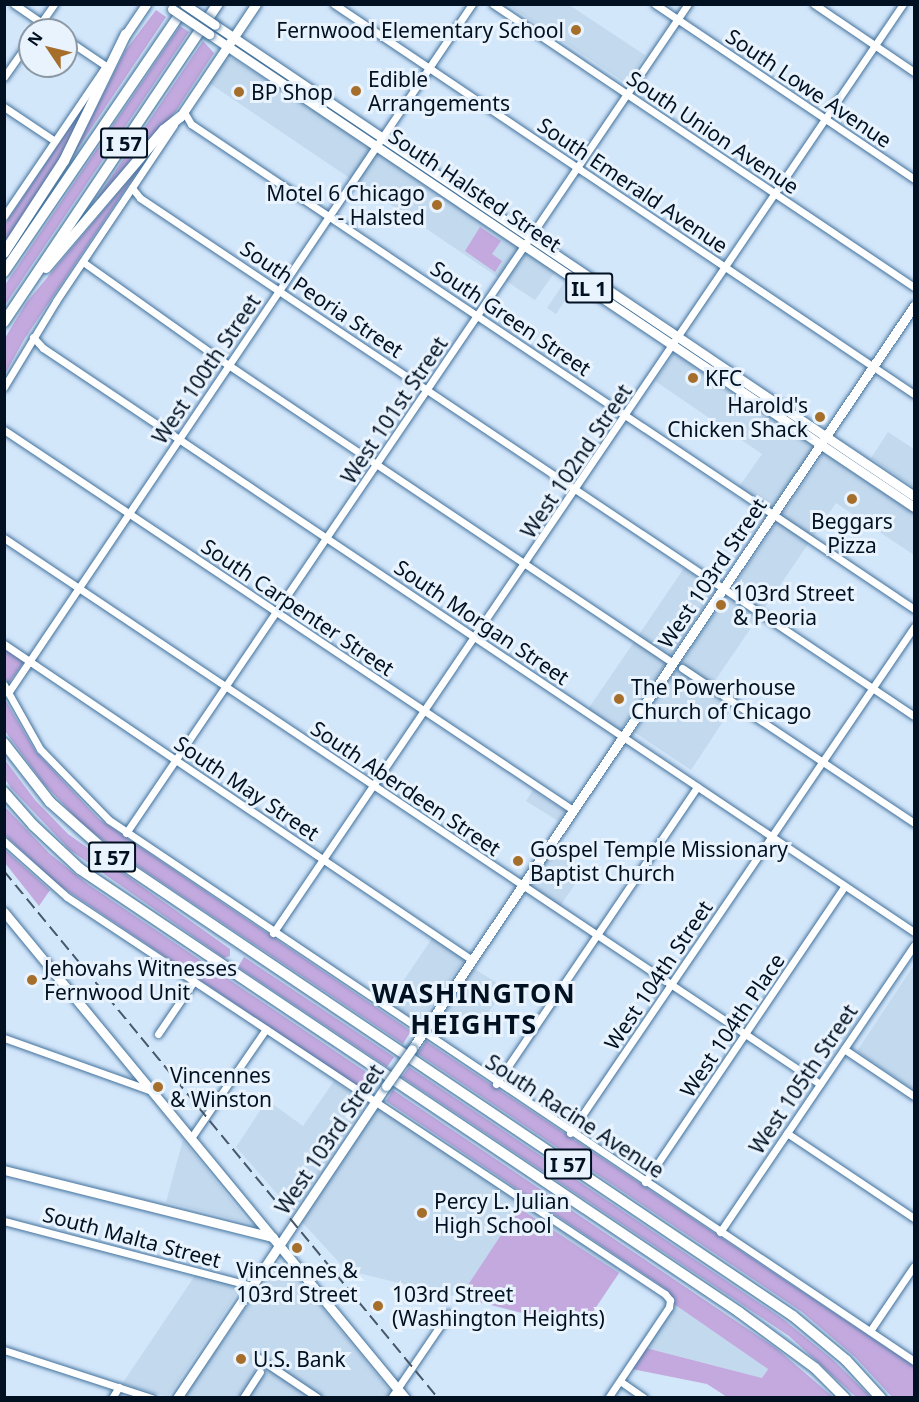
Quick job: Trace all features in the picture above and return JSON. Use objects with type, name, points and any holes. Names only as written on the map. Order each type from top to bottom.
[{"type":"highway","name":"I 57","points":[[4,272],[186,4]]},
{"type":"highway","name":"I 57","points":[[4,322],[218,4]]},
{"type":"highway","points":[[4,253],[64,161],[126,34]]},
{"type":"highway","points":[[30,282],[56,258],[164,130],[182,114]]},
{"type":"highway","name":"I 57","points":[[4,743],[50,802],[112,857],[793,1316],[846,1360],[881,1398]]},
{"type":"highway","name":"I 57","points":[[4,792],[33,825],[80,869],[739,1312],[815,1368],[845,1398]]},
{"type":"main road","points":[[126,34],[146,4]]},
{"type":"main road","name":"South Halsted Street","points":[[186,4],[379,142],[823,440],[915,507]]},
{"type":"main road","points":[[182,114],[256,4]]},
{"type":"main road","name":"South Halsted Street","points":[[168,7],[227,47],[379,142]]},
{"type":"main road","name":"West 103rd Street","points":[[177,1398],[252,1286],[277,1241],[375,1103],[623,737],[677,665],[723,589],[915,306]]},
{"type":"main road","name":"South Halsted Street","points":[[823,440],[915,496]]},
{"type":"main road","points":[[4,912],[405,1398]]},
{"type":"main road","points":[[4,1170],[277,1241]]},
{"type":"street","points":[[14,4],[34,18]]},
{"type":"street","points":[[44,18],[54,4]]},
{"type":"street","name":"South Emerald Avenue","points":[[333,4],[915,394]]},
{"type":"street","name":"West 100th Street","points":[[8,693],[472,4]]},
{"type":"street","name":"South Union Avenue","points":[[493,4],[915,287]]},
{"type":"street","name":"South Lowe Avenue","points":[[655,4],[915,179]]},
{"type":"street","name":"West 101st Street","points":[[126,833],[688,4]]},
{"type":"street","points":[[814,4],[915,72]]},
{"type":"street","name":"West 102nd Street","points":[[273,933],[627,416],[903,4]]},
{"type":"street","points":[[5,215],[126,34]]},
{"type":"street","points":[[78,47],[106,66]]},
{"type":"street","points":[[4,77],[18,57]]},
{"type":"street","points":[[4,107],[55,141]]},
{"type":"street","points":[[4,387],[33,337],[182,114]]},
{"type":"street","name":"South Green Street","points":[[182,114],[191,124],[915,609]]},
{"type":"street","name":"South Peoria Street","points":[[132,188],[140,198],[915,716]]},
{"type":"street","points":[[82,262],[229,365],[915,823]]},
{"type":"street","name":"South Morgan Street","points":[[33,337],[179,439],[915,932]]},
{"type":"street","name":"South Carpenter Street","points":[[4,430],[573,810]]},
{"type":"street","name":"South Aberdeen Street","points":[[4,538],[820,1084]]},
{"type":"street","name":"West 104th Street","points":[[570,1132],[915,627]]},
{"type":"street","name":"South May Street","points":[[4,644],[472,960]]},
{"type":"street","name":"South Racine Avenue","points":[[4,685],[40,749],[75,789],[126,833],[496,1084],[915,1361]]},
{"type":"street","points":[[496,1084],[697,787]]},
{"type":"street","points":[[4,841],[60,892],[670,1300],[608,1398]]},
{"type":"street","name":"West 104th Place","points":[[645,1182],[845,886]]},
{"type":"street","name":"West 105th Street","points":[[720,1232],[915,945]]},
{"type":"street","points":[[158,1034],[194,981]]},
{"type":"street","points":[[192,1138],[266,1029]]},
{"type":"street","points":[[4,1038],[152,1091]]},
{"type":"street","points":[[844,1049],[915,1096]]},
{"type":"street","points":[[787,1132],[915,1218]]},
{"type":"street","name":"South Malta Street","points":[[4,1221],[252,1286]]},
{"type":"street","points":[[870,1331],[915,1266]]},
{"type":"street","points":[[391,1398],[448,1314]]},
{"type":"street","points":[[4,1350],[152,1398]]},
{"type":"street","points":[[257,1357],[318,1398]]},
{"type":"street","points":[[243,1398],[266,1363]]},
{"type":"street","points":[[620,1381],[644,1398]]},
{"type":"street","points":[[112,1398],[119,1387]]},
{"type":"shaded area","name":"Fernwood Elementary School","points":[[508,5],[569,5],[645,55],[626,83]]},
{"type":"shaded area","points":[[156,10],[166,17],[70,160],[125,51]]},
{"type":"shaded area","points":[[180,26],[189,32],[5,305],[5,285]]},
{"type":"shaded area","points":[[203,41],[214,53],[176,111],[101,201],[97,198]]},
{"type":"shaded area","points":[[226,59],[234,59],[372,149],[351,179],[209,83]]},
{"type":"shaded area","points":[[96,88],[57,166],[5,246],[5,224]]},
{"type":"shaded area","points":[[377,152],[519,248],[499,278],[357,182]]},
{"type":"shaded area","points":[[146,159],[25,338],[5,374],[5,338],[26,303]]},
{"type":"shaded area","points":[[480,227],[501,241],[492,254],[502,261],[495,272],[465,251]]},
{"type":"shaded area","points":[[526,253],[555,272],[535,300],[506,281]]},
{"type":"shaded area","points":[[566,280],[575,286],[556,314],[547,308]]},
{"type":"shaded area","points":[[674,353],[814,447],[772,508],[739,487],[762,454],[655,381]]},
{"type":"shaded area","points":[[888,432],[914,449],[914,487],[871,458]]},
{"type":"shaded area","points":[[824,453],[914,513],[914,555],[836,503],[708,691],[732,708],[691,770],[634,732]]},
{"type":"shaded area","points":[[684,568],[716,589],[670,657],[638,636]]},
{"type":"shaded area","points":[[634,642],[666,663],[620,730],[588,709]]},
{"type":"shaded area","points":[[4,648],[24,662],[8,684],[5,677]]},
{"type":"shaded area","points":[[4,698],[36,752],[99,819],[411,1031],[403,1044],[142,869],[83,825],[43,783],[5,731]]},
{"type":"shaded area","points":[[5,760],[35,800],[68,834],[230,949],[230,956],[224,958],[70,850],[11,788],[5,779]]},
{"type":"shaded area","points":[[533,790],[565,811],[558,821],[526,801]]},
{"type":"shaded area","points":[[4,806],[50,854],[89,885],[378,1080],[369,1094],[56,883],[5,835]]},
{"type":"shaded area","points":[[4,849],[50,890],[39,906],[5,863]]},
{"type":"shaded area","points":[[554,849],[585,869],[559,908],[528,888]]},
{"type":"shaded area","points":[[433,937],[464,959],[422,1019],[414,1023],[387,1005]]},
{"type":"shaded area","points":[[244,957],[394,1057],[387,1067],[238,967]]},
{"type":"shaded area","points":[[914,965],[914,1090],[857,1051]]},
{"type":"shaded area","points":[[473,968],[505,988],[475,1033],[443,1012]]},
{"type":"shaded area","points":[[426,1041],[914,1366],[914,1397],[892,1397],[855,1357],[802,1312],[418,1054]]},
{"type":"shaded area","points":[[409,1067],[783,1319],[832,1359],[871,1397],[856,1397],[789,1336],[402,1077]]},
{"type":"shaded area","points":[[334,1081],[366,1103],[293,1212],[236,1147],[267,1100],[303,1126]]},
{"type":"shaded area","points":[[393,1090],[776,1348],[833,1397],[727,1397],[707,1384],[632,1369],[646,1348],[762,1378],[768,1369],[674,1304],[666,1289],[386,1101]]},
{"type":"shaded area","name":"Percy L. Julian High School","points":[[378,1108],[621,1270],[582,1328],[346,1270],[302,1222]]},
{"type":"shaded area","points":[[183,1140],[249,1223],[166,1202]]},
{"type":"shaded area","points":[[519,1208],[619,1273],[582,1328],[460,1297]]},
{"type":"shaded area","points":[[278,1262],[286,1264],[390,1391],[386,1398],[183,1398]]},
{"type":"shaded area","points":[[196,1274],[242,1286],[168,1397],[122,1384]]},
{"type":"shaded area","points":[[674,1304],[768,1368],[762,1378],[646,1348]]},
{"type":"railway","points":[[4,871],[438,1398]]},
{"type":"place","name":"Fernwood Elementary School","points":[[576,30]]},
{"type":"place","name":"Edible Arrangements","points":[[356,91]]},
{"type":"place","name":"BP Shop","points":[[239,92]]},
{"type":"place","name":"Motel 6 Chicago - Halsted","points":[[437,205]]},
{"type":"place","name":"KFC","points":[[693,378]]},
{"type":"place","name":"Harold's Chicken Shack","points":[[820,417]]},
{"type":"place","name":"Beggars Pizza","points":[[852,499]]},
{"type":"place","name":"103rd Street & Peoria","points":[[721,605]]},
{"type":"place","name":"The Powerhouse Church of Chicago","points":[[619,699]]},
{"type":"place","name":"Gospel Temple Missionary Baptist Church","points":[[518,861]]},
{"type":"place","name":"Jehovahs Witnesses Fernwood Unit","points":[[32,980]]},
{"type":"place","name":"Vincennes & Winston","points":[[158,1087]]},
{"type":"place","name":"Percy L. Julian High School","points":[[422,1213]]},
{"type":"place","name":"Vincennes & 103rd Street","points":[[297,1248]]},
{"type":"place","name":"103rd Street (Washington Heights)","points":[[378,1306]]},
{"type":"place","name":"U.S. Bank","points":[[241,1359]]},
{"type":"district","name":"WASHINGTON HEIGHTS","points":[[474,1008]]}]
